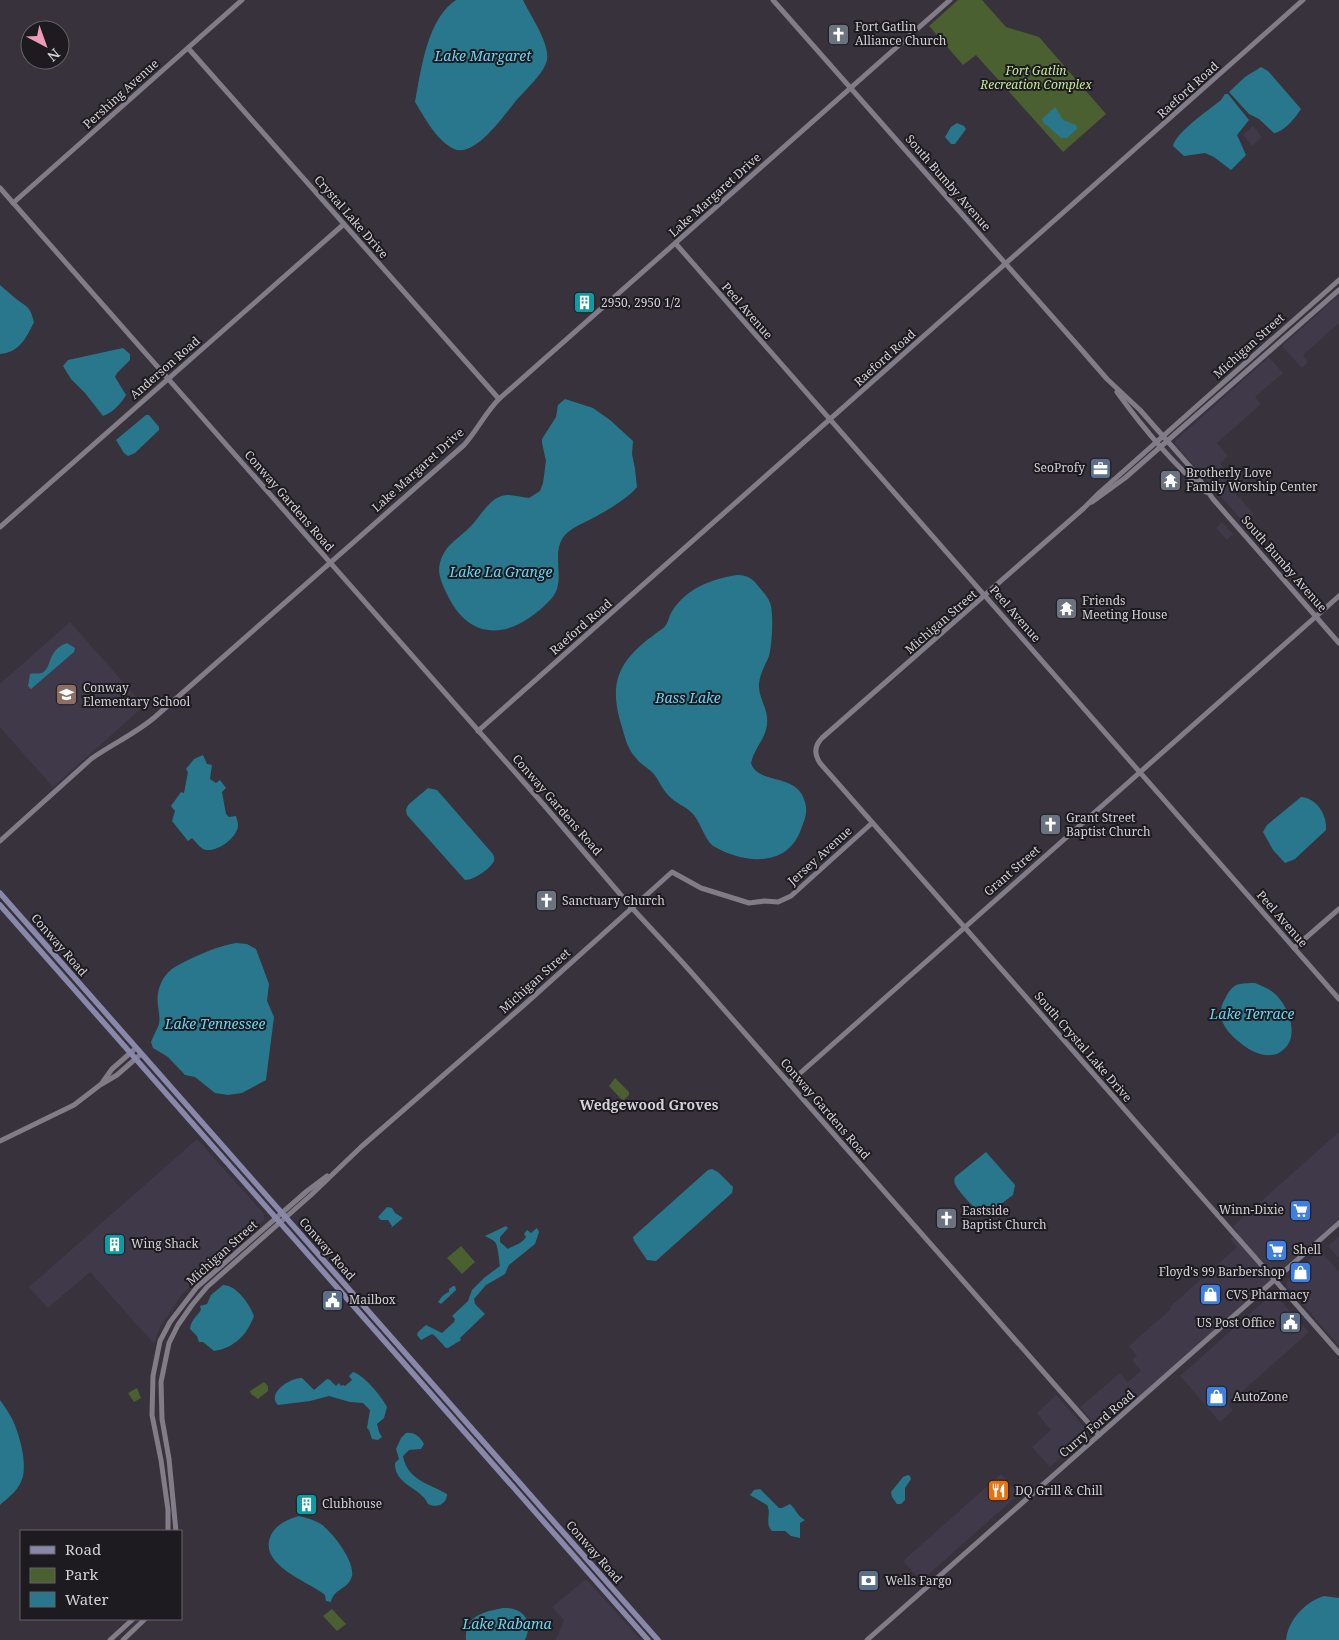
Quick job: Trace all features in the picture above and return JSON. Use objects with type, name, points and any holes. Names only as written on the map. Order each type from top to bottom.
[{"type":"main road","name":"Conway Road","points":[[0,893],[657,1640]]},
{"type":"main road","name":"Conway Road","points":[[0,905],[648,1640]]},
{"type":"main road","points":[[172,1101],[180,1104],[195,1119],[200,1121]]},
{"type":"main road","points":[[422,1384],[435,1395],[444,1397]]},
{"type":"main road","points":[[568,1550],[591,1564]]},
{"type":"main road","points":[[627,1616],[644,1623]]},
{"type":"main road","points":[[638,1629],[648,1632],[657,1640]]},
{"type":"street","name":"Pershing Avenue","points":[[13,203],[242,0]]},
{"type":"street","name":"South Bumby Avenue","points":[[773,0],[1107,379],[1134,415],[1188,477],[1214,499]]},
{"type":"street","name":"Lake Margaret Drive","points":[[0,841],[92,759],[155,717],[464,445],[485,414],[499,399],[950,0]]},
{"type":"street","name":"Raeford Road","points":[[478,731],[1303,0]]},
{"type":"street","name":"Crystal Lake Drive","points":[[188,48],[499,399]]},
{"type":"street","name":"Conway Gardens Road","points":[[0,188],[632,908],[1099,1435]]},
{"type":"street","name":"Anderson Road","points":[[0,528],[344,224]]},
{"type":"street","name":"Peel Avenue","points":[[676,244],[1339,999]]},
{"type":"street","name":"Michigan Street","points":[[815,752],[816,746],[822,738],[986,595],[1339,280]]},
{"type":"street","name":"Michigan Street","points":[[1084,508],[1125,478],[1162,447],[1339,290]]},
{"type":"street","name":"South Bumby Avenue","points":[[1107,379],[1140,410],[1194,472],[1214,499],[1339,643]]},
{"type":"street","name":"Grant Street","points":[[789,1083],[1339,596]]},
{"type":"street","name":"South Crystal Lake Drive","points":[[815,752],[820,763],[872,823],[1339,1352]]},
{"type":"street","name":"Jersey Avenue","points":[[672,872],[701,888],[749,903],[778,902],[791,896],[872,823]]},
{"type":"street","name":"Michigan Street","points":[[168,1530],[164,1480],[152,1415],[153,1376],[160,1341],[170,1322],[197,1287],[284,1215],[307,1191],[343,1164],[672,872]]},
{"type":"street","points":[[1294,948],[1339,909]]},
{"type":"street","points":[[100,1085],[112,1069],[136,1048]]},
{"type":"street","points":[[0,1141],[66,1110],[117,1075],[141,1054]]},
{"type":"street","name":"Michigan Street","points":[[176,1530],[169,1458],[162,1419],[161,1382],[170,1343],[178,1325],[207,1287],[278,1220]]},
{"type":"street","name":"Curry Ford Road","points":[[867,1640],[1339,1223]]},
{"type":"street","points":[[110,1640],[132,1620]]},
{"type":"street","points":[[123,1640],[143,1620]]},
{"type":"shaded area","points":[[1253,126],[1262,137],[1252,146],[1243,135]]},
{"type":"shaded area","points":[[1339,295],[1339,323],[1303,355],[1308,362],[1302,368],[1282,346]]},
{"type":"shaded area","points":[[1269,357],[1283,373],[1255,397],[1261,404],[1217,443],[1228,456],[1220,463],[1231,476],[1225,481],[1254,514],[1244,523],[1175,444],[1175,441]]},
{"type":"shaded area","points":[[1222,522],[1233,534],[1227,540],[1216,528]]},
{"type":"shaded area","name":"Conway Elementary School","points":[[70,622],[144,706],[53,787],[0,727],[0,684]]},
{"type":"shaded area","points":[[1339,1132],[1339,1223],[1138,1401],[1132,1395],[1098,1428],[1080,1407],[1120,1373],[1128,1382],[1141,1371],[1132,1360],[1137,1356],[1129,1346],[1237,1247],[1230,1239],[1238,1232],[1233,1226]]},
{"type":"shaded area","points":[[197,1139],[264,1214],[264,1220],[195,1281],[181,1296],[160,1327],[154,1344],[90,1272],[48,1308],[29,1287]]},
{"type":"shaded area","points":[[1339,1236],[1339,1258],[1328,1246]]},
{"type":"shaded area","points":[[1320,1250],[1339,1272],[1339,1346],[1286,1285],[1288,1279]]},
{"type":"shaded area","points":[[1274,1295],[1309,1332],[1228,1404],[1233,1410],[1220,1422],[1180,1376],[1270,1296]]},
{"type":"shaded area","points":[[1056,1395],[1085,1428],[1087,1434],[1050,1467],[1032,1447],[1051,1430],[1037,1413]]},
{"type":"shaded area","points":[[1001,1474],[1019,1494],[921,1581],[903,1561]]},
{"type":"shaded area","points":[[586,1579],[641,1640],[556,1640],[564,1620],[552,1607]]},
{"type":"green space","name":"Fort Gatlin Recreation Complex","points":[[958,0],[982,0],[1006,27],[1039,37],[1106,114],[1063,152],[976,55],[963,65],[929,26]]},
{"type":"green space","points":[[615,1078],[629,1092],[629,1095],[624,1100],[609,1086]]},
{"type":"green space","points":[[461,1246],[475,1262],[462,1274],[447,1258]]},
{"type":"green space","points":[[264,1382],[268,1386],[268,1391],[258,1399],[250,1391]]},
{"type":"green space","points":[[137,1388],[141,1398],[134,1402],[128,1393]]},
{"type":"green space","points":[[332,1609],[346,1624],[337,1631],[323,1616]]},
{"type":"water","name":"Lake Margaret","points":[[456,0],[523,0],[539,29],[547,53],[547,60],[542,71],[496,125],[480,142],[462,150],[454,149],[442,140],[415,102],[423,61],[432,32],[438,19]]},
{"type":"water","points":[[1261,67],[1268,71],[1301,109],[1286,127],[1274,133],[1259,119],[1249,114],[1229,92],[1245,77]]},
{"type":"water","points":[[1225,94],[1228,94],[1249,120],[1237,135],[1246,155],[1231,170],[1214,157],[1205,153],[1184,156],[1173,146],[1175,140],[1186,128],[1221,100]]},
{"type":"water","points":[[1055,107],[1063,120],[1076,125],[1077,129],[1067,138],[1061,138],[1043,122],[1042,119]]},
{"type":"water","points":[[957,123],[966,129],[955,144],[951,144],[945,137],[951,127]]},
{"type":"water","points":[[0,285],[28,308],[34,322],[22,343],[7,353],[0,354]]},
{"type":"water","points":[[123,348],[130,354],[130,360],[115,377],[126,395],[116,408],[103,416],[71,379],[63,366],[68,360]]},
{"type":"water","name":"Lake La Grange","points":[[565,399],[593,408],[610,420],[633,441],[632,454],[637,487],[614,506],[570,530],[565,535],[558,550],[559,576],[556,592],[537,612],[523,622],[508,628],[494,630],[480,628],[467,621],[456,609],[446,592],[439,570],[442,556],[449,546],[496,499],[507,495],[529,498],[540,491],[546,461],[542,439],[556,417],[558,405]]},
{"type":"water","points":[[146,415],[149,415],[159,427],[159,430],[135,453],[128,456],[116,440]]},
{"type":"water","name":"Bass Lake","points":[[737,575],[747,577],[757,584],[769,601],[772,614],[770,651],[759,684],[767,724],[751,763],[755,770],[762,775],[789,783],[796,788],[803,795],[806,807],[806,814],[800,832],[793,844],[784,852],[774,857],[762,859],[738,856],[712,844],[692,813],[671,798],[653,773],[631,751],[627,744],[617,710],[617,682],[621,670],[628,659],[648,639],[667,624],[671,613],[691,591],[708,582]]},
{"type":"water","points":[[67,643],[75,648],[74,652],[31,689],[28,686],[30,674],[42,673],[48,667],[56,650]]},
{"type":"water","points":[[203,755],[207,764],[212,765],[210,779],[216,783],[220,780],[226,788],[222,792],[226,814],[229,817],[236,816],[238,824],[232,838],[212,850],[205,850],[192,838],[188,841],[172,821],[175,811],[171,806],[181,792],[184,793],[188,772],[186,769],[194,759]]},
{"type":"water","points":[[428,788],[437,790],[493,855],[494,860],[492,864],[485,871],[469,880],[465,880],[407,815],[408,805]]},
{"type":"water","points":[[1301,797],[1312,800],[1320,808],[1325,819],[1326,830],[1295,859],[1285,863],[1273,850],[1263,832],[1267,825]]},
{"type":"water","name":"Lake Tennessee","points":[[236,943],[247,944],[256,949],[269,984],[267,1001],[274,1017],[266,1080],[242,1093],[228,1095],[215,1093],[195,1077],[185,1075],[168,1057],[153,1048],[151,1042],[159,1024],[158,993],[166,975],[175,967],[192,958],[219,947]]},
{"type":"water","name":"Lake Terrace","points":[[1255,983],[1270,990],[1278,997],[1289,1015],[1292,1030],[1289,1044],[1275,1054],[1259,1054],[1246,1047],[1231,1035],[1221,1018],[1222,1004],[1232,989],[1240,984]]},
{"type":"water","points":[[986,1152],[1015,1185],[1013,1195],[985,1216],[965,1198],[954,1181],[955,1177]]},
{"type":"water","points":[[712,1169],[718,1172],[733,1187],[732,1193],[656,1261],[647,1260],[633,1237],[708,1170]]},
{"type":"water","points":[[387,1207],[392,1208],[395,1213],[403,1218],[391,1228],[392,1226],[388,1220],[381,1220],[378,1217]]},
{"type":"water","points":[[506,1226],[508,1228],[500,1237],[500,1242],[508,1249],[520,1243],[526,1237],[524,1234],[527,1230],[531,1233],[537,1228],[539,1232],[535,1244],[509,1265],[505,1274],[486,1285],[474,1299],[475,1304],[485,1314],[460,1338],[461,1340],[448,1348],[432,1334],[421,1340],[417,1335],[418,1332],[426,1325],[442,1333],[454,1322],[455,1319],[452,1316],[468,1301],[472,1290],[500,1266],[495,1242],[485,1236]]},
{"type":"water","points":[[223,1285],[233,1288],[238,1292],[246,1301],[254,1316],[248,1329],[239,1340],[228,1347],[214,1351],[203,1342],[199,1342],[197,1336],[190,1329],[201,1310],[200,1306],[207,1304],[211,1295]]},
{"type":"water","points":[[455,1286],[456,1290],[441,1304],[438,1302],[443,1295],[449,1292],[449,1289]]},
{"type":"water","points":[[353,1372],[362,1377],[372,1387],[387,1407],[384,1418],[377,1424],[382,1437],[378,1440],[372,1439],[367,1428],[370,1410],[363,1403],[350,1402],[329,1396],[310,1401],[278,1405],[275,1400],[277,1391],[281,1387],[297,1378],[302,1378],[314,1390],[327,1379],[336,1386],[339,1383],[341,1386],[345,1386],[352,1380],[349,1376]]},
{"type":"water","points":[[0,1400],[10,1415],[17,1431],[24,1467],[21,1482],[0,1505]]},
{"type":"water","points":[[406,1433],[412,1433],[417,1436],[424,1444],[421,1449],[409,1450],[403,1456],[405,1464],[414,1476],[447,1494],[444,1502],[441,1504],[435,1506],[428,1504],[420,1494],[403,1481],[396,1470],[395,1463],[399,1459],[396,1449],[401,1438]]},
{"type":"water","points":[[908,1475],[911,1479],[905,1488],[905,1500],[901,1504],[897,1504],[891,1492],[903,1477]]},
{"type":"water","points":[[760,1489],[779,1508],[790,1504],[800,1517],[805,1520],[800,1523],[800,1538],[791,1536],[785,1531],[772,1531],[768,1522],[769,1512],[767,1505],[750,1495],[754,1490]]},
{"type":"water","points":[[299,1516],[316,1521],[326,1528],[342,1547],[350,1563],[352,1576],[350,1581],[335,1594],[331,1602],[326,1601],[325,1595],[286,1571],[271,1555],[269,1546],[273,1531],[282,1523]]},
{"type":"water","points":[[1324,1596],[1339,1598],[1339,1640],[1286,1640],[1290,1626],[1304,1607]]},
{"type":"water","name":"Lake Rabama","points":[[503,1608],[516,1610],[525,1616],[528,1627],[525,1640],[466,1640],[468,1625],[476,1616]]},
{"type":"place","name":"Fort Gatlin Alliance Church","points":[[839,34]]},
{"type":"place","name":"2950, 2950 1/2","points":[[585,303]]},
{"type":"place","name":"SeoProfy","points":[[1101,468]]},
{"type":"place","name":"Brotherly Love Family Worship Center","points":[[1170,480]]},
{"type":"place","name":"Friends Meeting House","points":[[1066,608]]},
{"type":"place","name":"Conway Elementary School","points":[[67,695]]},
{"type":"place","name":"Grant Street Baptist Church","points":[[1050,825]]},
{"type":"place","name":"Sanctuary Church","points":[[546,901]]},
{"type":"place","name":"Winn-Dixie","points":[[1300,1210]]},
{"type":"place","name":"Eastside Baptist Church","points":[[946,1218]]},
{"type":"place","name":"Wing Shack","points":[[115,1244]]},
{"type":"place","name":"Shell","points":[[1277,1250]]},
{"type":"place","name":"Floyd's 99 Barbershop","points":[[1301,1272]]},
{"type":"place","name":"CVS Pharmacy","points":[[1210,1295]]},
{"type":"place","name":"Mailbox","points":[[333,1300]]},
{"type":"place","name":"US Post Office","points":[[1291,1323]]},
{"type":"place","name":"AutoZone","points":[[1217,1397]]},
{"type":"place","name":"DQ Grill & Chill","points":[[999,1491]]},
{"type":"place","name":"Clubhouse","points":[[306,1504]]},
{"type":"place","name":"Wells Fargo","points":[[869,1581]]},
{"type":"district","name":"Wedgewood Groves","points":[[649,1105]]}]
